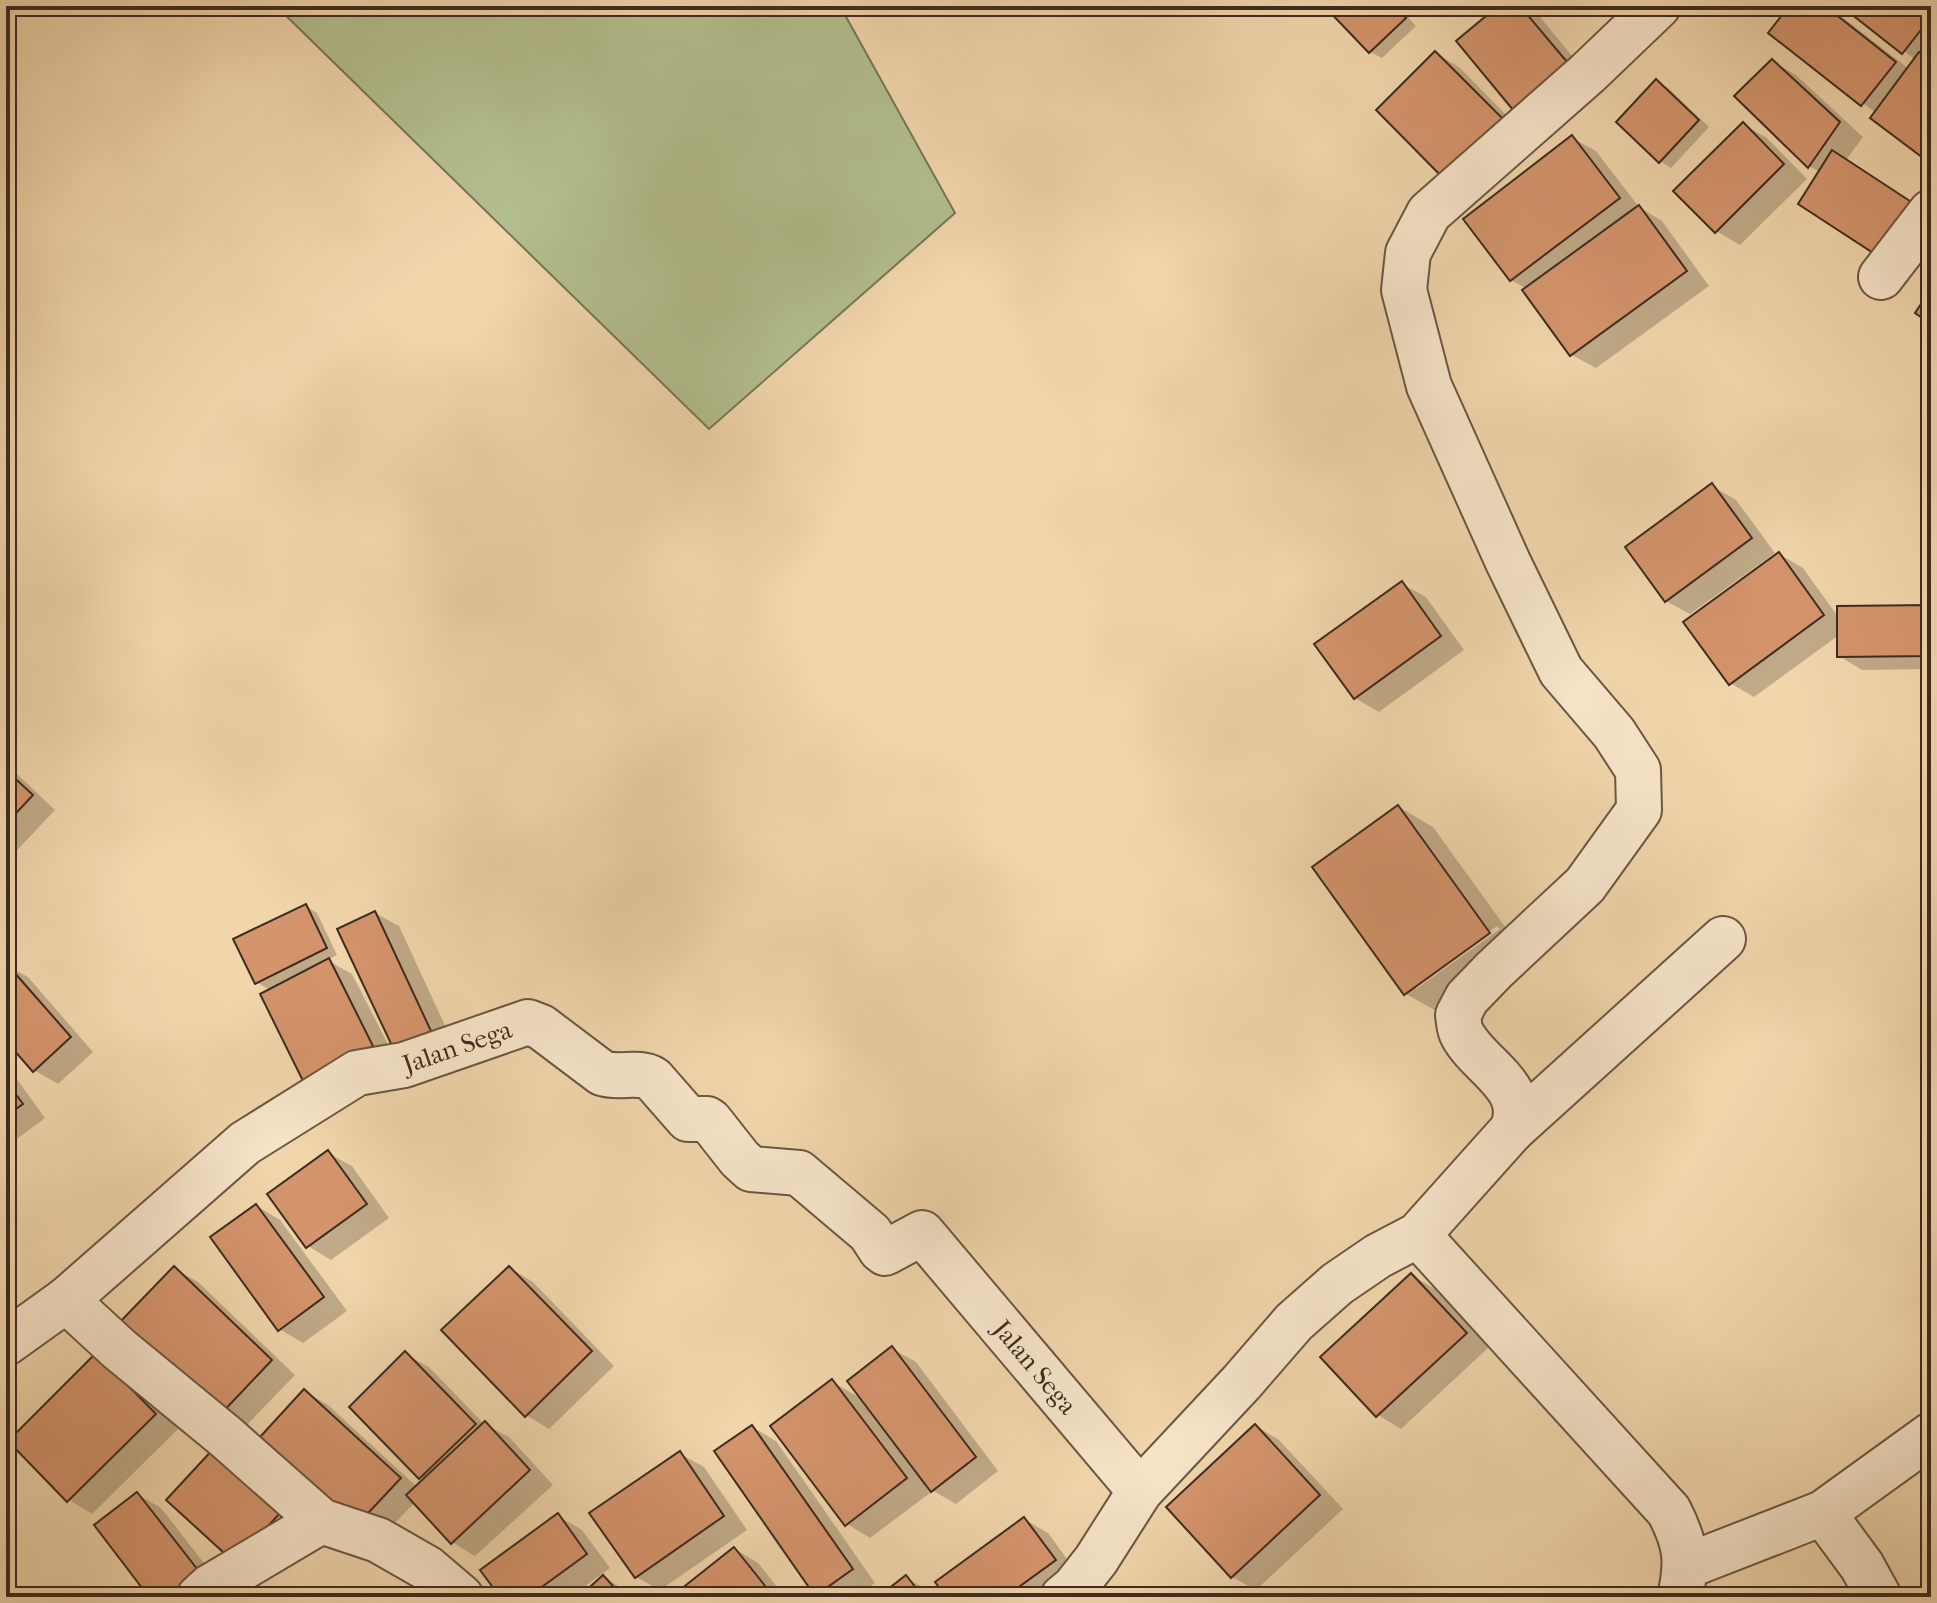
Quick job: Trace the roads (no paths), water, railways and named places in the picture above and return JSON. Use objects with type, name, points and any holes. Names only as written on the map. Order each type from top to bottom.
[{"type":"street","points":[[1512,1130],[1519,1115],[1517,1103],[1509,1089],[1462,1034],[1458,1015],[1467,998],[1485,979],[1585,885],[1639,810],[1638,770],[1614,733],[1561,671],[1429,386],[1404,290],[1408,253],[1429,213],[1588,73],[1658,6]]},
{"type":"street","points":[[1881,277],[1931,212]]},
{"type":"street","points":[[1063,1597],[1096,1560],[1140,1491],[1294,1322],[1337,1284],[1378,1256],[1418,1235],[1512,1130],[1723,939]]},
{"type":"street","name":"Jalan Sega","points":[[66,1300],[245,1143],[357,1073],[404,1065],[528,1022],[541,1027],[602,1073],[611,1076],[646,1075],[653,1079],[688,1119],[710,1121],[751,1169],[799,1173],[870,1233],[885,1253],[918,1233],[925,1235],[1140,1491]]},
{"type":"street","points":[[1418,1235],[1669,1511],[1682,1536],[1684,1582],[1823,1513],[1931,1435]]},
{"type":"street","points":[[6,1343],[66,1300],[321,1521],[378,1540],[427,1568],[461,1597]]},
{"type":"street","points":[[1823,1513],[1862,1566],[1879,1597]]},
{"type":"street","points":[[199,1597],[210,1587],[321,1521]]}]
